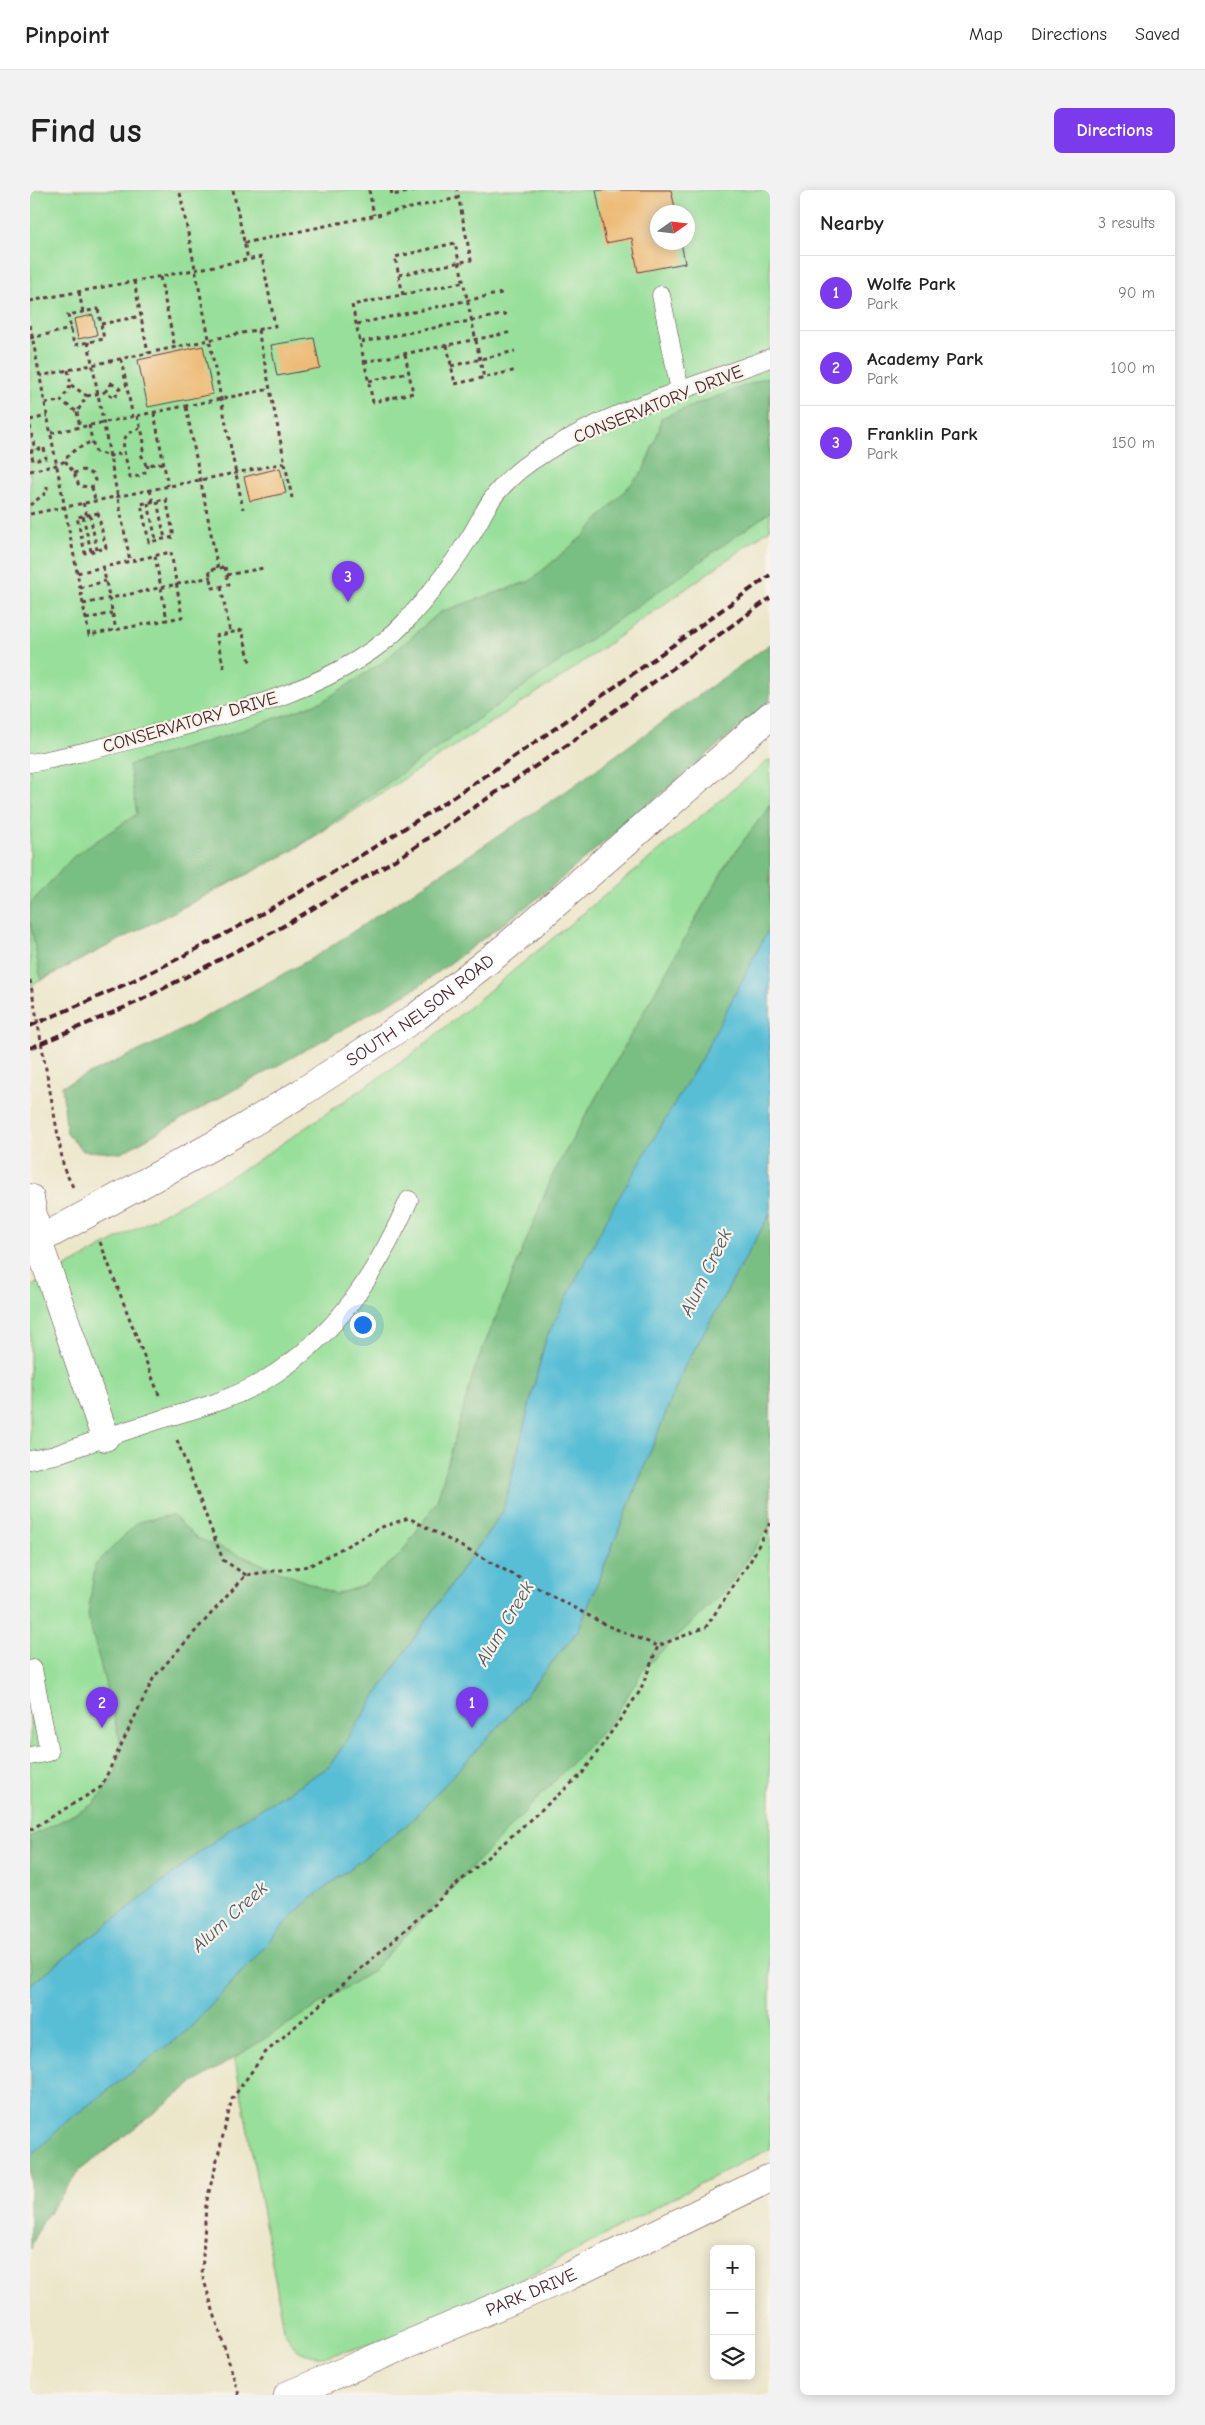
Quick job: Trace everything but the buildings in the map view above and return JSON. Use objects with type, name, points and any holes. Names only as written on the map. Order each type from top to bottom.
[{"type":"main road","name":"SOUTH NELSON ROAD","points":[[34,1243],[225,1139],[301,1093],[416,1017],[515,940],[770,716]]},
{"type":"main road","points":[[30,1198],[34,1243],[104,1437]]},
{"type":"main road","name":"PARK DRIVE","points":[[288,2395],[566,2277],[770,2178]]},
{"type":"lane","points":[[661,295],[680,392]]},
{"type":"lane","name":"CONSERVATORY DRIVE","points":[[30,763],[67,757],[212,719],[283,695],[341,669],[373,650],[410,616],[441,581],[499,489],[550,450],[588,430],[770,358]]},
{"type":"lane","points":[[30,1460],[55,1455],[104,1437],[204,1407],[264,1381],[310,1347],[354,1300],[386,1250],[409,1200]]},
{"type":"lane","points":[[30,1670],[32,1669],[49,1752],[30,1756]]},
{"type":"path","points":[[233,190],[248,260]]},
{"type":"path","points":[[369,190],[374,215]]},
{"type":"path","points":[[391,190],[392,195],[419,190]]},
{"type":"path","points":[[399,275],[471,260],[456,190]]},
{"type":"path","points":[[180,193],[244,509]]},
{"type":"path","points":[[244,242],[458,198]]},
{"type":"path","points":[[403,295],[395,257],[455,243],[484,378]]},
{"type":"path","points":[[30,301],[262,257],[275,326],[40,376]]},
{"type":"path","points":[[160,277],[175,348]]},
{"type":"path","points":[[134,281],[148,353]]},
{"type":"path","points":[[405,354],[413,393],[373,402],[352,305],[464,282]]},
{"type":"path","points":[[79,292],[83,312]]},
{"type":"path","points":[[357,324],[502,293]]},
{"type":"path","points":[[98,309],[101,324],[104,339],[74,345],[68,315],[98,309]]},
{"type":"path","points":[[361,342],[506,314]]},
{"type":"path","points":[[101,324],[141,316]]},
{"type":"path","points":[[30,325],[31,337],[89,635],[182,617],[171,552],[77,573]]},
{"type":"path","points":[[31,337],[71,329]]},
{"type":"path","points":[[258,330],[292,498]]},
{"type":"path","points":[[364,362],[512,332]]},
{"type":"path","points":[[88,342],[130,561]]},
{"type":"path","points":[[447,346],[455,384],[517,370]]},
{"type":"path","points":[[451,366],[516,351]]},
{"type":"path","points":[[121,359],[126,388],[135,417],[145,439],[145,448],[141,454],[146,465],[148,465]]},
{"type":"path","points":[[61,401],[71,385],[68,370]]},
{"type":"path","points":[[369,381],[409,372]]},
{"type":"path","points":[[71,385],[87,396],[105,392],[111,383],[120,389],[126,388]]},
{"type":"path","points":[[105,392],[114,398],[120,389]]},
{"type":"path","points":[[51,433],[270,390]]},
{"type":"path","points":[[80,427],[77,412],[87,396]]},
{"type":"path","points":[[45,403],[61,401],[77,412]]},
{"type":"path","points":[[186,407],[218,568]]},
{"type":"path","points":[[154,413],[168,486]]},
{"type":"path","points":[[30,420],[47,416]]},
{"type":"path","points":[[30,426],[36,450]]},
{"type":"path","points":[[89,426],[96,452],[110,456],[123,453]]},
{"type":"path","points":[[140,428],[129,432],[124,438],[123,453],[129,464],[130,477],[139,476],[147,471],[148,465]]},
{"type":"path","points":[[30,471],[57,465],[65,461],[70,453],[92,441]]},
{"type":"path","points":[[44,448],[46,458],[33,461],[31,451],[36,450],[44,448]]},
{"type":"path","points":[[65,461],[74,473],[79,486],[92,487]]},
{"type":"path","points":[[148,465],[164,463]]},
{"type":"path","points":[[30,514],[285,463]]},
{"type":"path","points":[[74,473],[83,470],[92,474],[95,480],[92,487],[95,500]]},
{"type":"path","points":[[30,505],[47,492],[46,486]]},
{"type":"path","points":[[150,490],[155,501],[165,539]]},
{"type":"path","points":[[166,499],[174,537],[149,542],[141,504],[155,501],[166,499]]},
{"type":"path","points":[[83,503],[97,550]]},
{"type":"path","points":[[148,503],[156,540]]},
{"type":"path","points":[[98,513],[106,548],[97,550],[85,553],[77,517],[98,513]]},
{"type":"path","points":[[87,515],[91,551]]},
{"type":"path","points":[[155,556],[167,620]]},
{"type":"path","points":[[103,567],[116,630]]},
{"type":"path","points":[[225,567],[227,575],[229,585],[213,588],[209,570],[225,567]]},
{"type":"path","points":[[227,575],[264,568]]},
{"type":"path","points":[[83,604],[210,577]]},
{"type":"path","points":[[80,588],[106,581]]},
{"type":"path","points":[[220,587],[230,633]]},
{"type":"path","points":[[86,619],[112,613]]},
{"type":"path","points":[[224,668],[216,636],[242,630],[250,662]]},
{"type":"path","points":[[30,980],[64,1169],[100,1242],[223,1560],[246,1574],[309,1566],[382,1527],[409,1518],[606,1625],[658,1646],[706,1627],[751,1560],[770,1523]]},
{"type":"path","points":[[30,1830],[100,1787],[154,1678],[246,1574]]},
{"type":"path","points":[[239,2395],[202,2274],[206,2204],[232,2099],[272,2047],[582,1774],[640,1691],[658,1646]]},
{"type":"green space","points":[[30,190],[770,190],[770,529],[563,676],[292,851],[30,986]]},
{"type":"green space","points":[[770,376],[770,512],[292,851],[41,980],[30,920],[30,904],[74,856],[137,814],[129,765],[232,734],[323,701],[383,662],[440,612],[530,581],[583,536],[643,471],[659,430],[661,418]]},
{"type":"green space","points":[[770,644],[770,701],[542,895],[418,987],[121,1153],[83,1151],[67,1134],[62,1086],[165,1039],[316,956],[565,792]]},
{"type":"green space","points":[[770,759],[770,2149],[706,2180],[550,2265],[459,2310],[418,2328],[376,2343],[332,2355],[310,2355],[295,2348],[285,2334],[212,1934],[30,2095],[30,1287],[251,1165],[410,1056]]},
{"type":"green space","points":[[770,805],[770,926],[704,1054],[546,1338],[503,1511],[406,1650],[329,1767],[239,1822],[30,1985],[30,1837],[94,1804],[116,1772],[120,1741],[88,1616],[95,1565],[138,1522],[172,1515],[197,1538],[336,1594],[363,1586],[401,1554],[437,1501],[474,1371],[553,1174],[727,863]]},
{"type":"green space","points":[[770,1214],[770,1525],[726,1590],[645,1667],[612,1721],[371,1972],[186,2088],[79,2171],[40,2225],[30,2249],[30,2158],[66,2122],[189,2029],[302,1906],[409,1823],[510,1714],[579,1629],[684,1368]]},
{"type":"water","name":"Alum Creek","points":[[770,926],[770,1214],[684,1368],[579,1629],[510,1714],[409,1823],[302,1906],[189,2029],[66,2122],[30,2158],[30,1985],[239,1822],[329,1767],[406,1650],[503,1511],[546,1338],[612,1209],[704,1054]]},
{"type":"railway","points":[[30,1026],[166,965],[262,914],[337,870],[485,776],[557,727],[770,575]]},
{"type":"railway","points":[[30,1048],[135,1003],[275,931],[403,855],[567,745],[770,598]]},
{"type":"place","name":"Franklin Park","points":[[348,602]]},
{"type":"place","name":"Academy Park","points":[[102,1728]]},
{"type":"place","name":"Wolfe Park","points":[[472,1728]]}]
